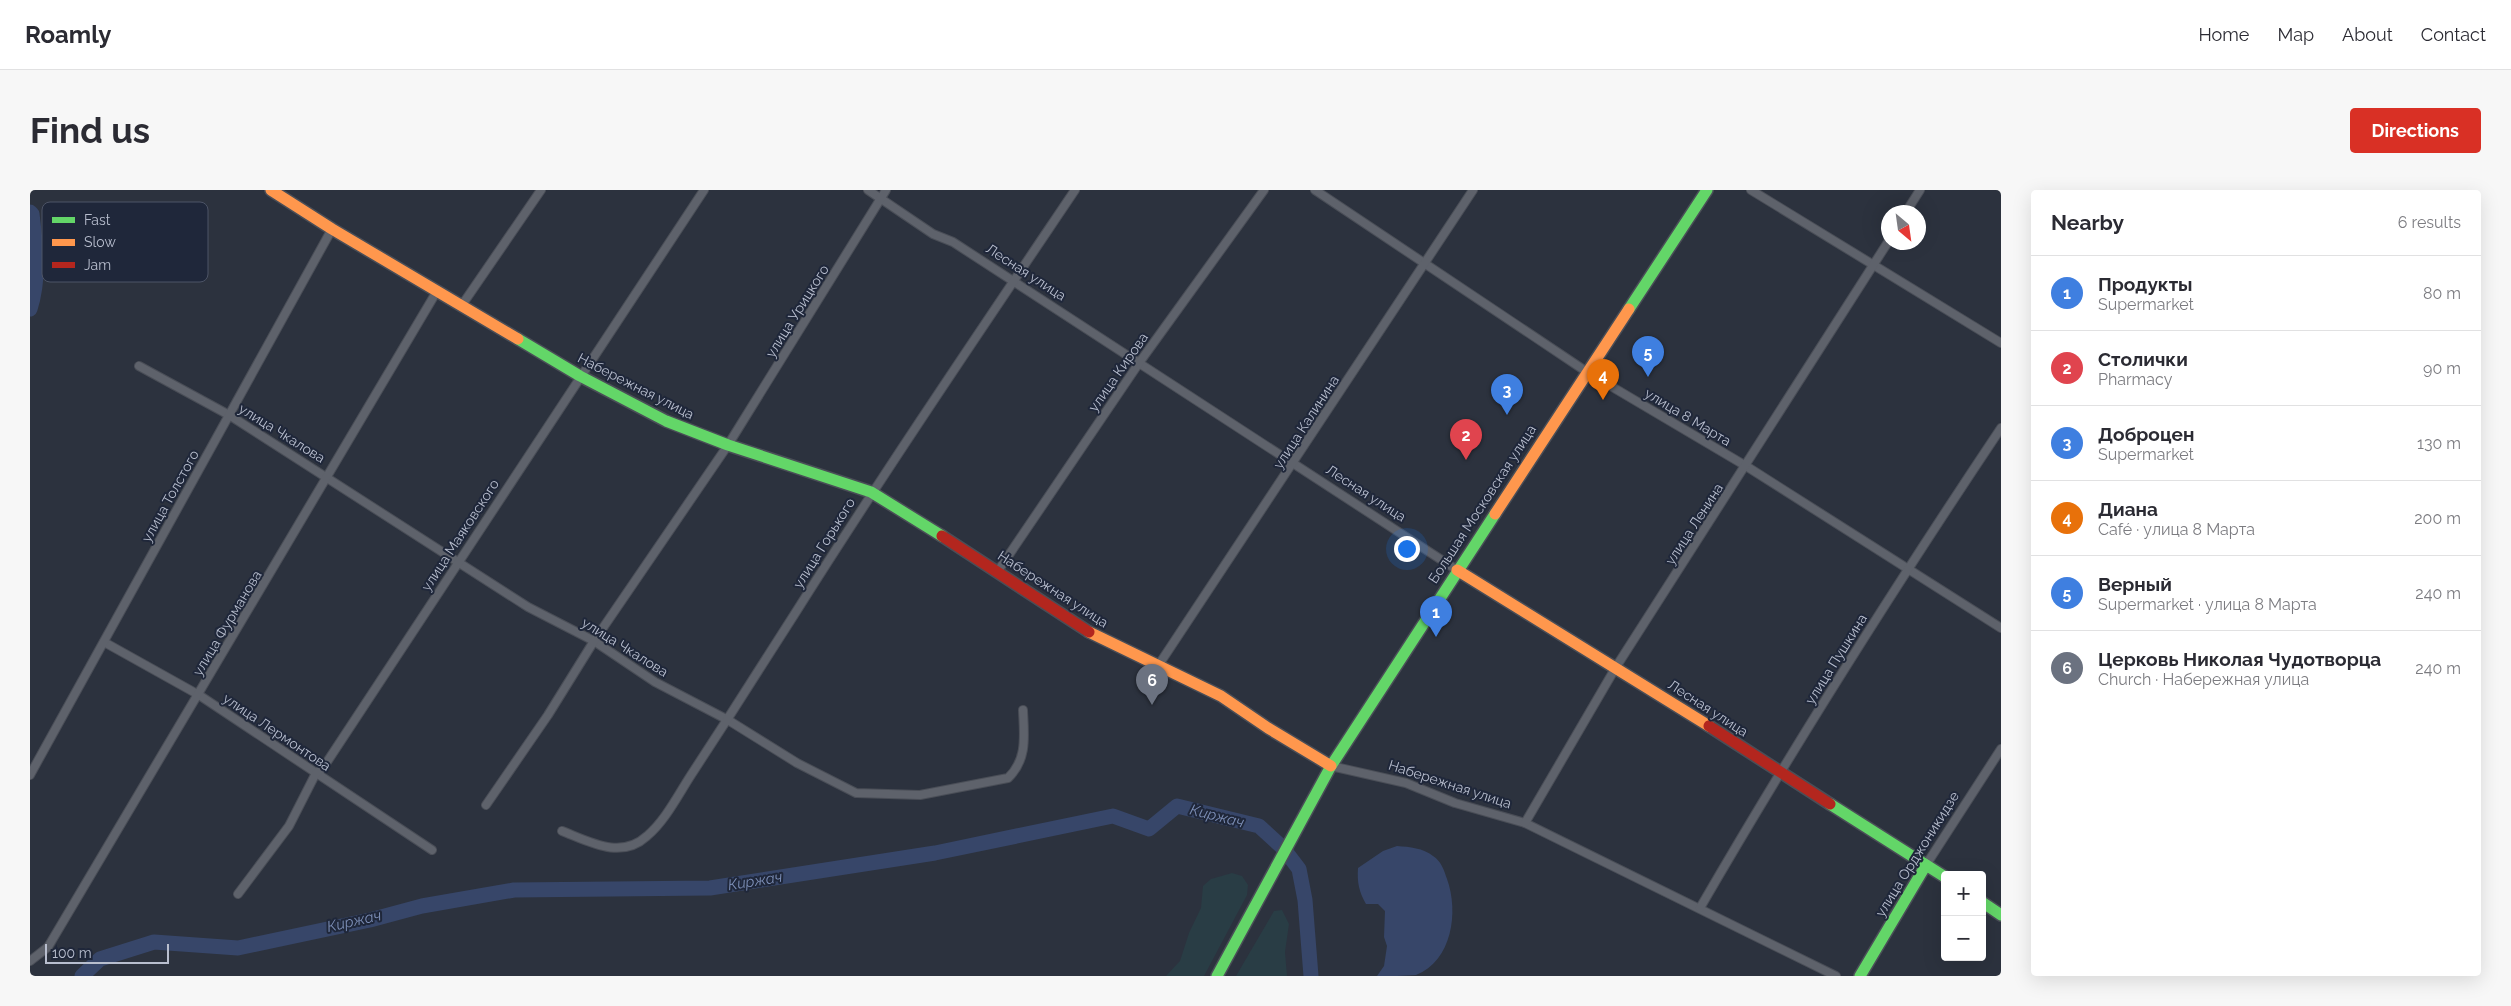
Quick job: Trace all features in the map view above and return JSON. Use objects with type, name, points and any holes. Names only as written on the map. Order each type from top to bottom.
[{"type":"main road","name":"Набережная улица","points":[[271,190],[332,229],[580,376],[666,421],[728,445],[871,492],[998,571],[1089,632],[1221,696],[1268,728],[1330,766]]},
{"type":"main road","name":"Большая Московская улица","points":[[1217,976],[1330,766],[1707,190]]},
{"type":"main road","name":"Лесная улица","points":[[1457,570],[1616,668],[1941,874]]},
{"type":"main road","name":"улица Орджоникидзе","points":[[1860,976],[1926,865]]},
{"type":"main road","points":[[1986,905],[2001,914]]},
{"type":"street","points":[[462,305],[541,190]]},
{"type":"street","name":"улица Маяковского","points":[[238,894],[289,826],[316,773],[323,768],[704,190]]},
{"type":"street","name":"Лесная улица","points":[[868,190],[933,234],[953,242],[1457,570]]},
{"type":"street","name":"улица Урицкого","points":[[486,805],[548,716],[594,640],[728,445],[886,190]]},
{"type":"street","name":"улица Горького","points":[[562,832],[601,847],[615,849],[628,846],[648,836],[728,720],[871,492],[1075,190]]},
{"type":"street","name":"улица Кирова","points":[[998,571],[1139,363],[1264,190]]},
{"type":"street","name":"улица 8 Марта","points":[[1314,190],[1587,372],[1746,466],[2001,628]]},
{"type":"street","name":"улица Калинина","points":[[1158,666],[1472,190]]},
{"type":"street","points":[[1751,190],[2001,343]]},
{"type":"street","points":[[1910,205],[1920,190]]},
{"type":"street","name":"улица Толстого","points":[[30,775],[332,229]]},
{"type":"street","name":"улица Ленина","points":[[1525,823],[1616,668],[1883,250]]},
{"type":"street","name":"улица Фурманова","points":[[30,961],[48,947],[438,292]]},
{"type":"street","name":"улица Чкалова","points":[[139,366],[229,415],[329,477],[528,607],[594,640],[655,682],[728,720],[797,763],[856,793],[920,795],[1008,778],[1021,761],[1024,745],[1023,710]]},
{"type":"street","name":"улица Пушкина","points":[[1700,908],[1779,772],[1907,569],[2001,428]]},
{"type":"street","name":"улица Лермонтова","points":[[104,642],[199,695],[432,850]]},
{"type":"street","name":"улица Орджоникидзе","points":[[1926,865],[2001,749]]},
{"type":"street","name":"Набережная улица","points":[[1330,766],[1406,783],[1456,803],[1525,823],[1836,976]]},
{"type":"shaded area","points":[[1232,873],[1242,876],[1248,885],[1247,895],[1204,976],[1166,976],[1180,961],[1189,933],[1201,908],[1203,886],[1211,879]]},
{"type":"shaded area","points":[[1282,910],[1289,924],[1285,952],[1287,976],[1236,976],[1274,911]]},
{"type":"water","points":[[1397,846],[1425,851],[1440,863],[1451,892],[1452,920],[1450,934],[1438,959],[1416,975],[1377,976],[1384,966],[1387,946],[1384,937],[1385,911],[1378,904],[1366,904],[1359,887],[1358,868],[1383,851]]},
{"type":"waterway","name":"Киржач","points":[[30,212],[32,214],[35,238],[36,262],[35,286],[30,309]]},
{"type":"waterway","name":"Киржач","points":[[82,976],[100,959],[154,942],[238,948],[370,920],[422,906],[514,890],[710,888],[935,853],[1113,816],[1149,829],[1177,806],[1259,826],[1283,848],[1299,869],[1305,900],[1311,976]]},
{"type":"traffic: fast","points":[[1629,309],[1707,190]]},
{"type":"traffic: fast","points":[[518,339],[580,376],[666,421],[728,445],[871,492],[942,536]]},
{"type":"traffic: fast","points":[[1217,976],[1331,766],[1495,514]]},
{"type":"traffic: fast","points":[[1830,804],[1941,874]]},
{"type":"traffic: fast","points":[[1860,976],[1926,865]]},
{"type":"traffic: fast","points":[[1986,905],[2001,915]]},
{"type":"traffic: slow","points":[[271,190],[332,229],[518,339]]},
{"type":"traffic: slow","points":[[1495,514],[1629,309]]},
{"type":"traffic: slow","points":[[1457,570],[1709,726]]},
{"type":"traffic: slow","points":[[1089,632],[1221,696],[1268,728],[1331,766]]},
{"type":"traffic: jam","points":[[942,536],[1089,632]]},
{"type":"traffic: jam","points":[[1709,726],[1830,804]]},
{"type":"place","name":"Верный","points":[[1648,377]]},
{"type":"place","name":"Диана","points":[[1603,400]]},
{"type":"place","name":"Доброцен","points":[[1507,415]]},
{"type":"place","name":"Столички","points":[[1466,460]]},
{"type":"place","name":"Продукты","points":[[1436,637]]},
{"type":"place","name":"Церковь Николая Чудотворца","points":[[1152,705]]}]
